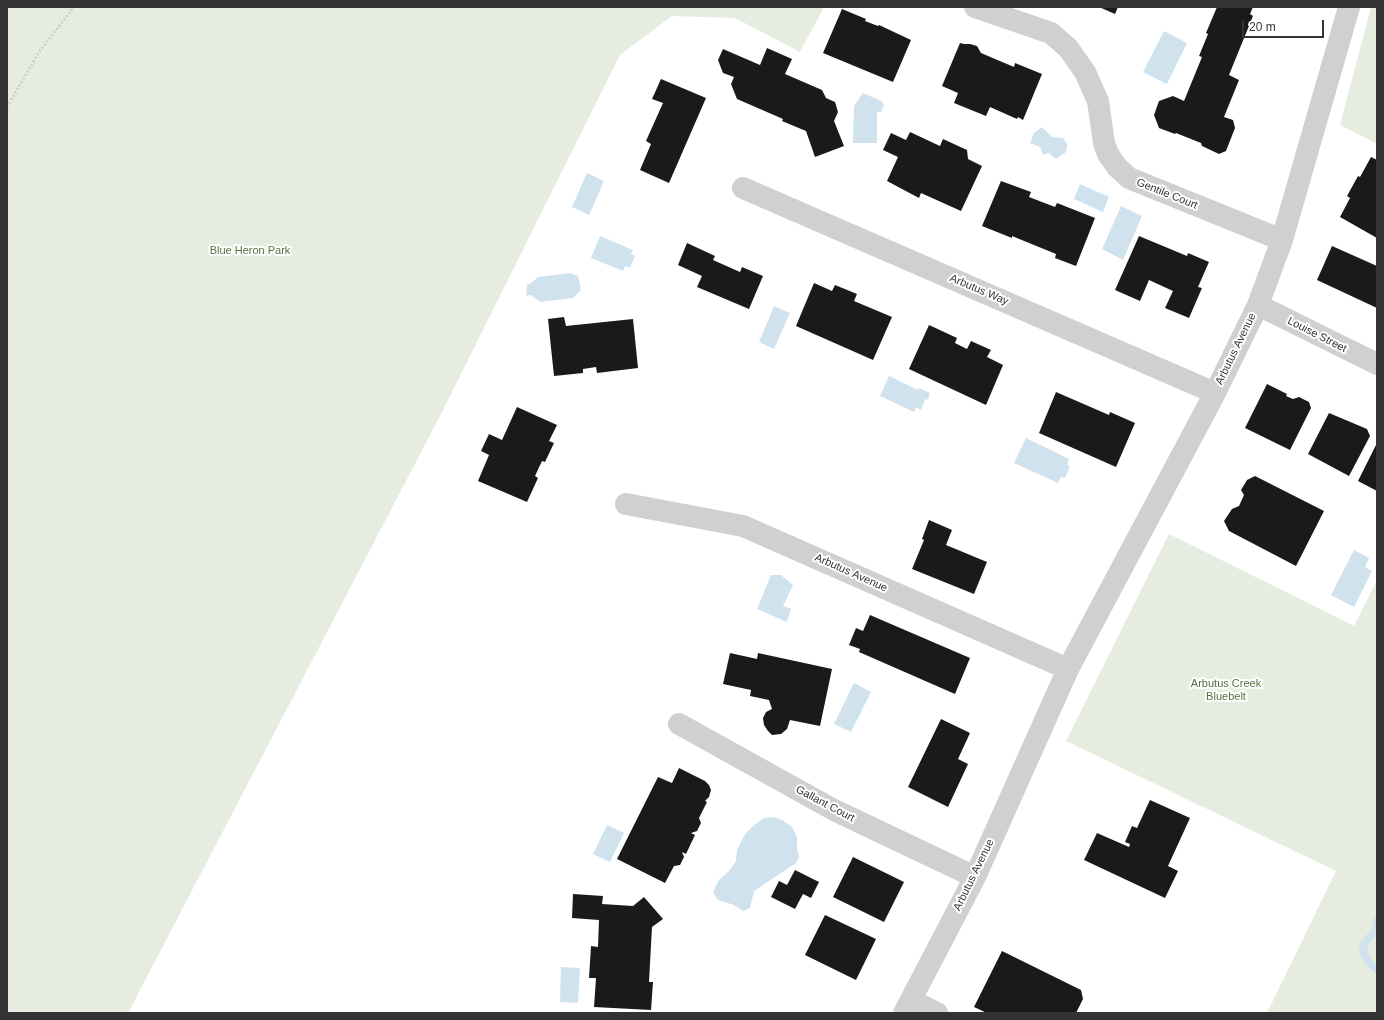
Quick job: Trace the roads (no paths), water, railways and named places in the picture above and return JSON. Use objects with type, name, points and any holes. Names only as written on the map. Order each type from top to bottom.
[{"type":"street","name":"Gentile Court","points":[[975,7],[1051,33],[1068,48],[1085,72],[1098,101],[1104,143],[1108,154],[1117,167],[1129,178],[1282,240]]},
{"type":"street","name":"Arbutus Avenue","points":[[907,1007],[975,877],[1068,669],[1215,393],[1258,305],[1282,240],[1349,7]]},
{"type":"street","name":"Arbutus Way","points":[[743,188],[1215,393]]},
{"type":"street","name":"Louise Street","points":[[1258,305],[1377,364]]},
{"type":"street","name":"Arbutus Avenue","points":[[626,504],[743,526],[1068,669]]},
{"type":"street","name":"Gallant Court","points":[[679,724],[834,810],[975,877]]},
{"type":"street","points":[[907,1007],[937,1013]]},
{"type":"water","points":[[1164,31],[1187,43],[1167,84],[1143,72]]},
{"type":"water","points":[[863,93],[881,101],[884,105],[881,112],[877,112],[877,143],[853,143],[854,106]]},
{"type":"water","points":[[1042,127],[1052,137],[1063,138],[1067,144],[1066,152],[1056,159],[1049,153],[1043,155],[1040,147],[1030,143],[1034,133]]},
{"type":"water","points":[[587,173],[604,181],[589,215],[572,207]]},
{"type":"water","points":[[1080,184],[1109,197],[1103,212],[1074,199]]},
{"type":"water","points":[[1121,206],[1142,216],[1123,260],[1102,249]]},
{"type":"water","points":[[600,236],[633,250],[631,254],[635,256],[630,268],[625,266],[623,271],[591,258]]},
{"type":"water","points":[[571,273],[578,276],[581,290],[573,298],[540,302],[531,295],[526,296],[527,285],[538,277]]},
{"type":"water","points":[[774,306],[790,313],[774,349],[759,342]]},
{"type":"water","points":[[889,376],[918,390],[919,388],[930,393],[928,400],[925,399],[921,410],[916,407],[914,412],[880,396]]},
{"type":"water","points":[[1026,438],[1069,459],[1067,465],[1070,466],[1065,478],[1061,477],[1058,483],[1014,463]]},
{"type":"water","points":[[1354,550],[1369,558],[1365,567],[1372,571],[1354,607],[1331,595]]},
{"type":"water","points":[[771,575],[781,575],[793,585],[783,606],[791,609],[787,622],[757,609]]},
{"type":"water","points":[[854,683],[871,692],[851,732],[834,724]]},
{"type":"water","points":[[774,817],[782,820],[792,827],[797,837],[799,857],[796,863],[754,891],[750,908],[743,911],[734,905],[718,900],[713,892],[719,880],[730,870],[736,861],[737,850],[745,834],[764,818]]},
{"type":"water","points":[[607,825],[624,833],[610,862],[593,854]]},
{"type":"water","points":[[561,967],[580,968],[578,1003],[560,1002]]},
{"type":"waterway","points":[[1377,920],[1376,930],[1364,944],[1363,952],[1367,960],[1377,970]]},
{"type":"park label","name":"Blue Heron Park","points":[[250,251]]},
{"type":"park label","name":"Arbutus Creek Bluebelt","points":[[1226,690]]}]
